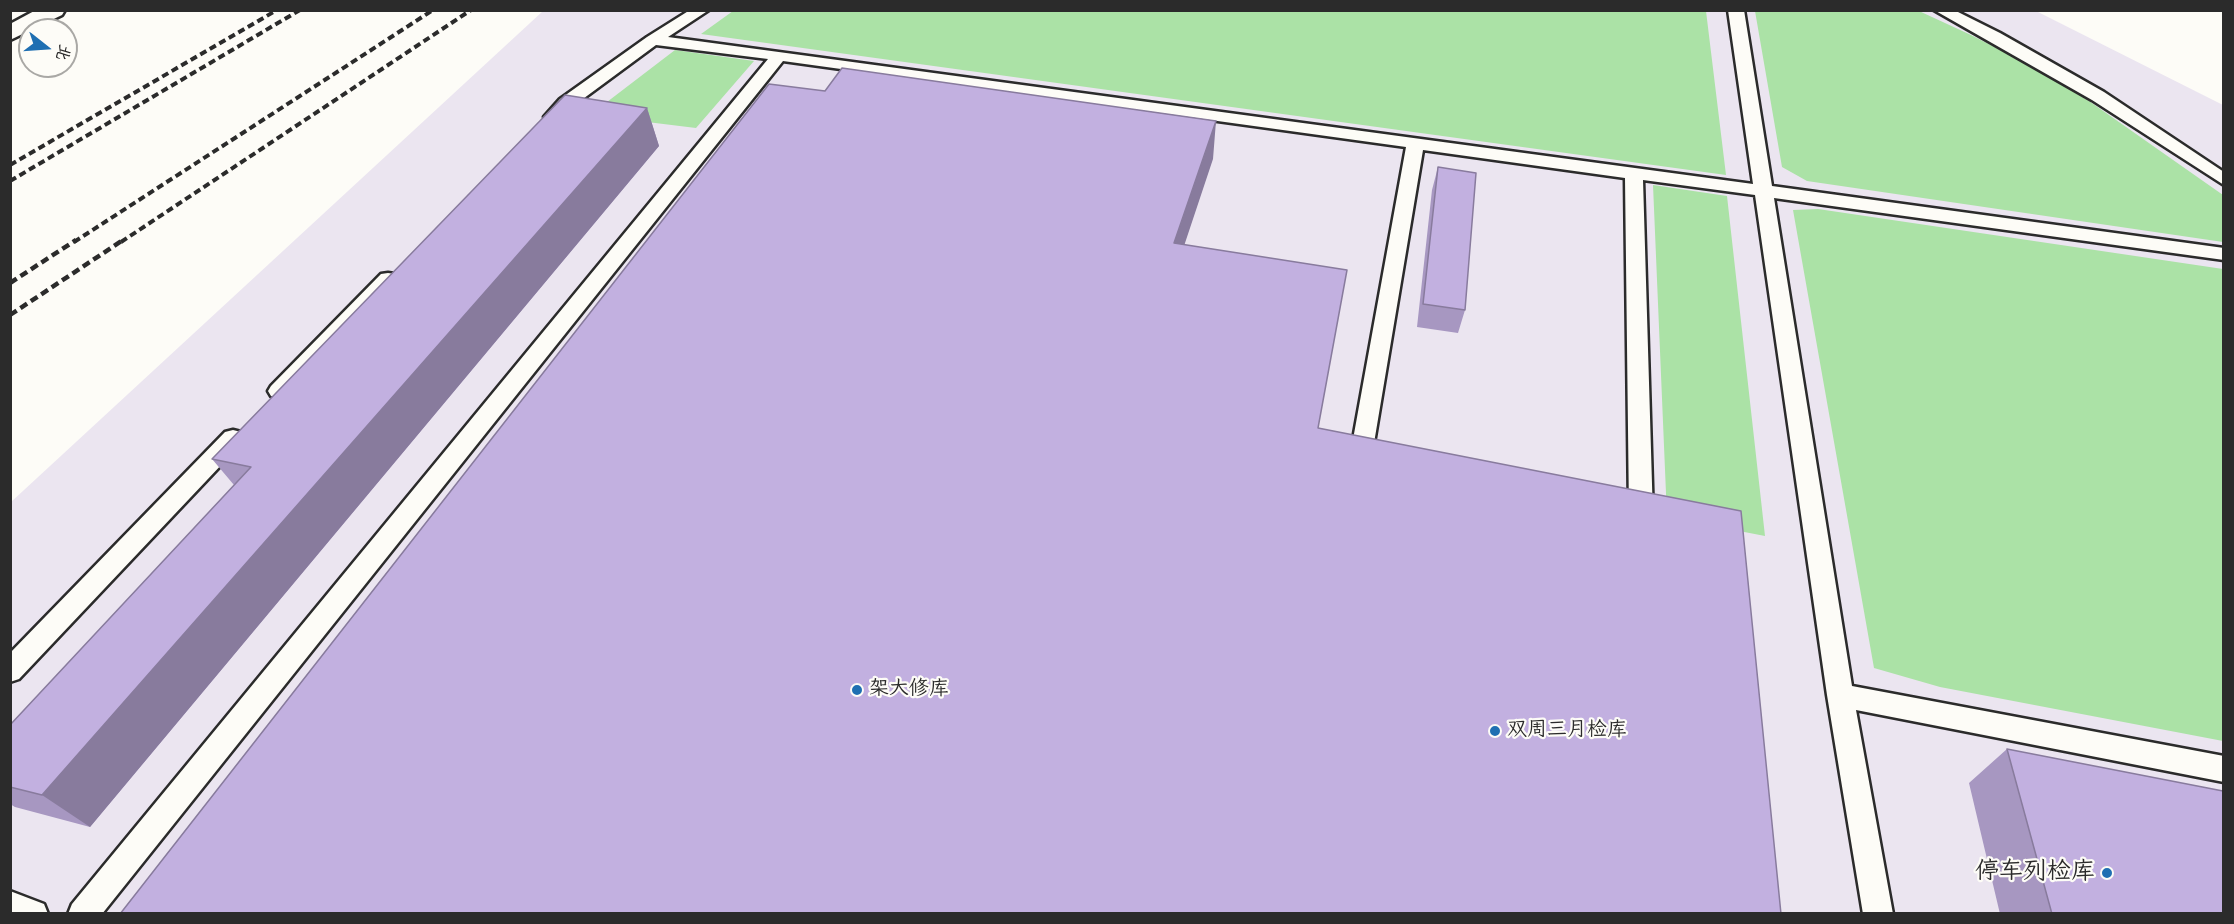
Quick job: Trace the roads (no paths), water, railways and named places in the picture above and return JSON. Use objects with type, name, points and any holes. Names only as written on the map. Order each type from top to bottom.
[{"type":"street","points":[[10,33],[54,10]]},
{"type":"lane","points":[[541,127],[566,103],[654,40],[702,10]]},
{"type":"lane","points":[[1736,10],[1840,695],[1878,914]]},
{"type":"lane","points":[[1941,10],[1994,36],[2098,96],[2223,180]]},
{"type":"lane","points":[[654,40],[2223,254]]},
{"type":"lane","points":[[83,914],[779,56]]},
{"type":"lane","points":[[1383,468],[1358,470],[1415,143]]},
{"type":"lane","points":[[1617,514],[1641,526],[1634,173]]},
{"type":"lane","points":[[262,408],[400,266]]},
{"type":"lane","points":[[10,671],[246,425]]},
{"type":"lane","points":[[1840,695],[2223,769]]},
{"type":"lane","points":[[10,906],[33,914]]},
{"type":"railway","points":[[10,165],[277,10]]},
{"type":"railway","points":[[10,181],[300,10]]},
{"type":"railway","points":[[74,242],[433,10]]},
{"type":"railway","points":[[121,242],[471,10]]},
{"type":"railway","points":[[10,283],[76,240]]},
{"type":"railway","points":[[10,315],[123,240]]},
{"type":"place","name":"架大修库","points":[[857,690]]},
{"type":"place","name":"双周三月检库","points":[[1495,731]]},
{"type":"place","name":"停车列检库","points":[[2107,873]]}]
